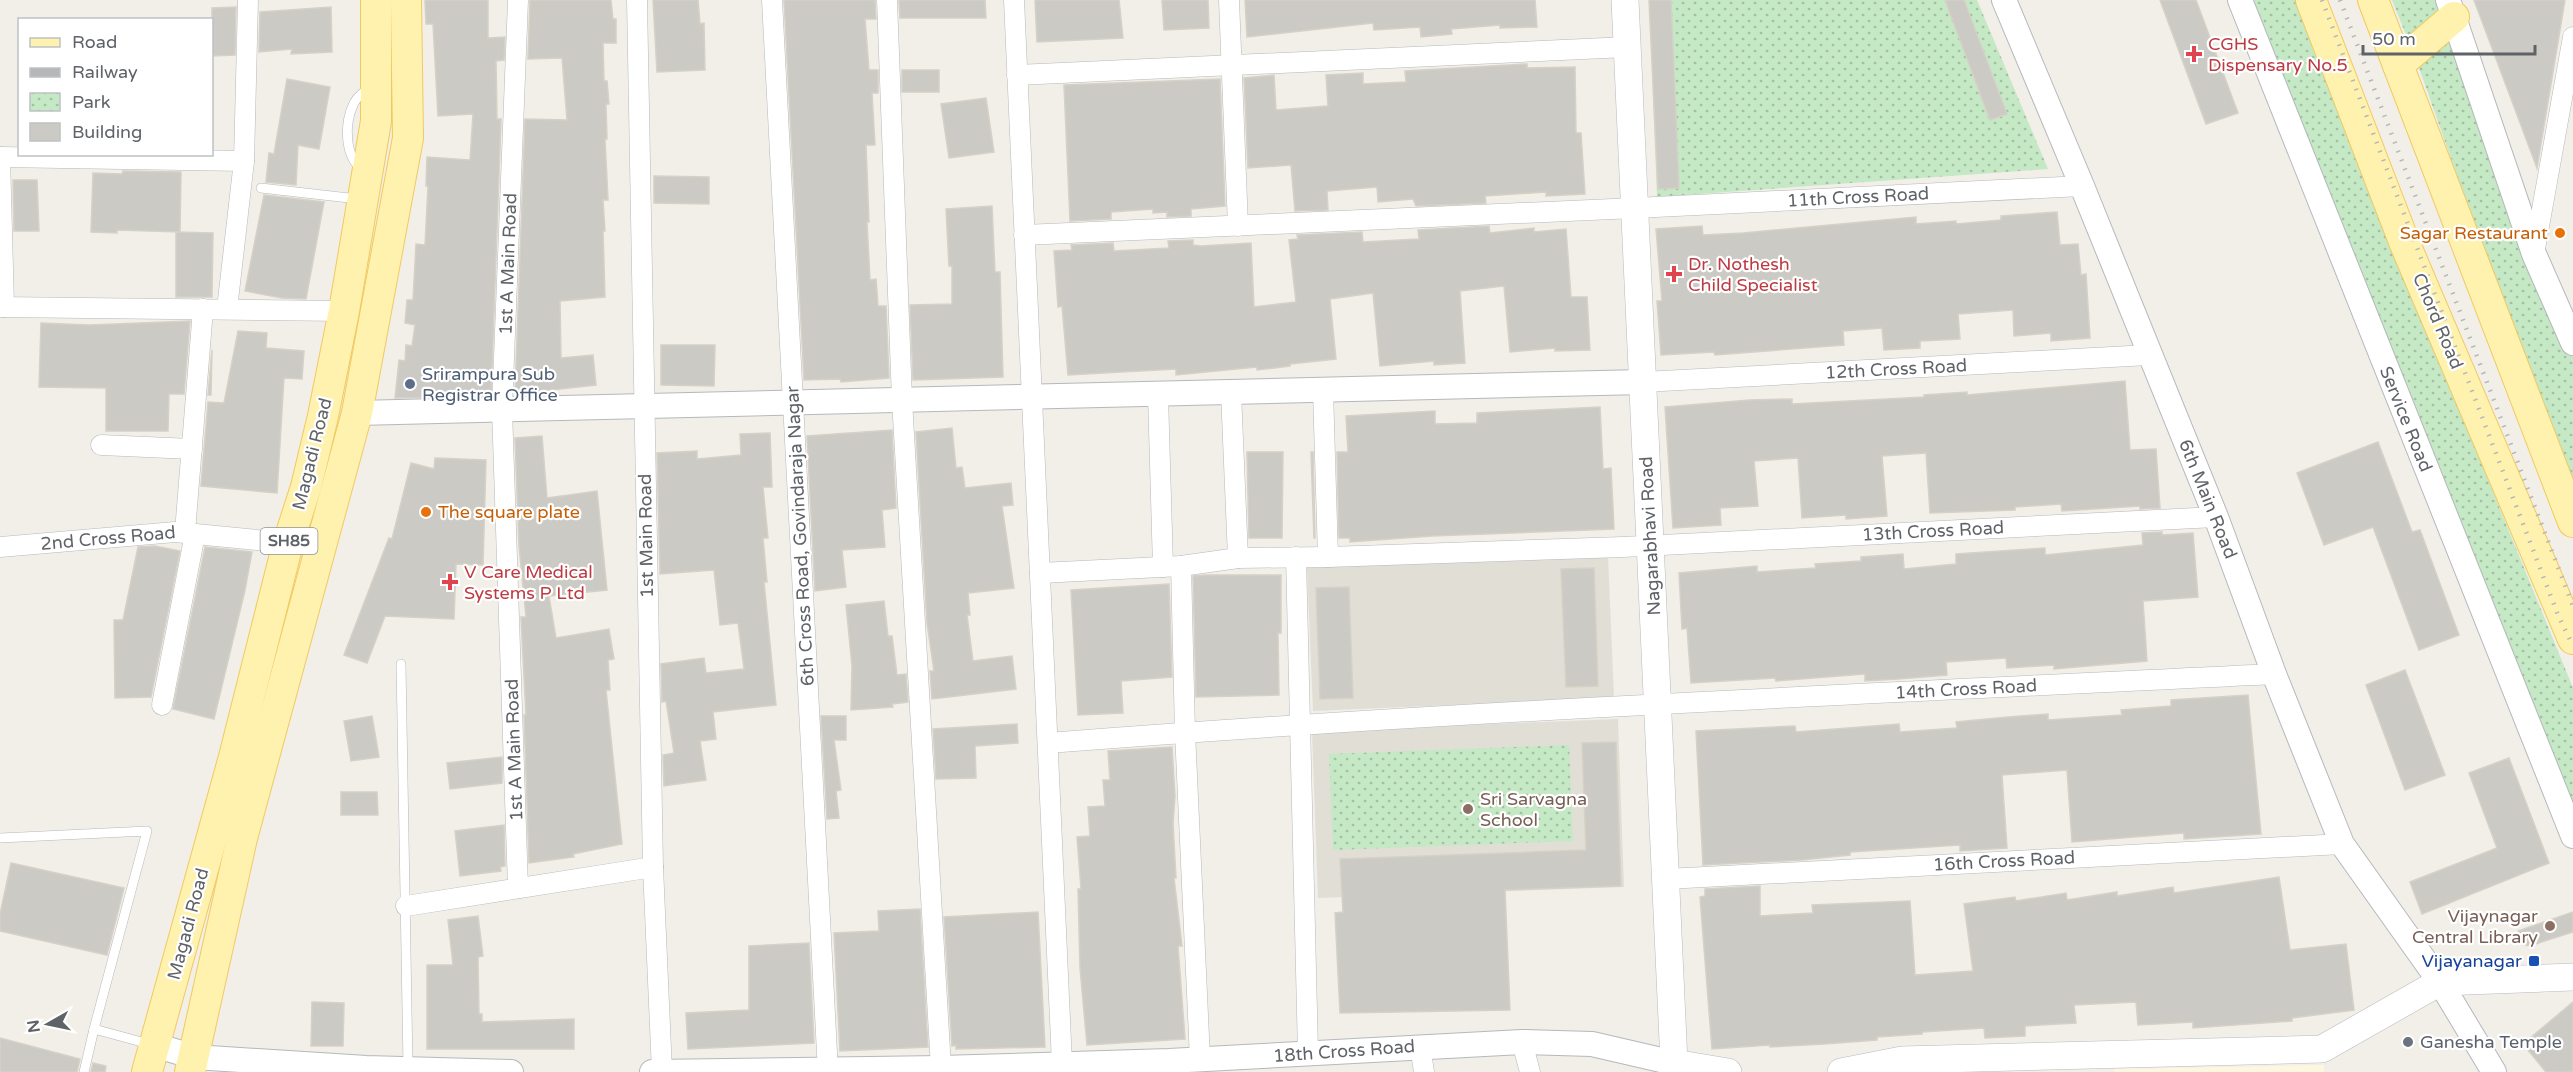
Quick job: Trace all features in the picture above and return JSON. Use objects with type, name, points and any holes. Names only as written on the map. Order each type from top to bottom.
[{"type":"main road","name":"Magadi Road","points":[[151,1059],[234,757],[288,543],[306,487],[321,426],[344,311],[376,121],[376,0]]},
{"type":"main road","name":"Magadi Road","points":[[192,1064],[242,838],[357,413],[408,138],[406,0]]},
{"type":"main road","name":"Nagarabhavi Road","points":[[1625,0],[1676,1067]]},
{"type":"main road","name":"Chord Road","points":[[2311,0],[2405,244],[2573,639]]},
{"type":"main road","points":[[2373,0],[2573,522]]},
{"type":"main road","points":[[2398,65],[2451,9]]},
{"type":"main road","points":[[1841,1072],[1902,1059],[2322,1049],[2440,982],[2573,977]]},
{"type":"main road","points":[[1676,1067],[1728,1072]]},
{"type":"street","points":[[227,309],[244,161],[249,0]]},
{"type":"street","name":"1st A Main Road","points":[[518,0],[502,409],[518,888]]},
{"type":"street","name":"1st Main Road","points":[[637,0],[653,867],[675,1072]]},
{"type":"street","name":"6th Cross Road, Govindaraja Nagar","points":[[772,0],[828,1071]]},
{"type":"street","points":[[887,0],[902,400],[941,1068]]},
{"type":"street","points":[[1014,0],[1062,1064]]},
{"type":"street","points":[[1229,0],[1238,226]]},
{"type":"street","name":"6th Main Road","points":[[2004,0],[2216,517],[2274,674],[2342,844],[2440,982],[2494,1072]]},
{"type":"street","name":"Service Road","points":[[2240,0],[2573,836]]},
{"type":"street","points":[[2451,9],[2534,254],[2573,343]]},
{"type":"street","points":[[2534,254],[2573,37]]},
{"type":"street","points":[[1017,75],[1627,48]]},
{"type":"street","points":[[244,161],[0,157],[2,307],[344,311]]},
{"type":"street","name":"11th Cross Road","points":[[1024,235],[2082,186]]},
{"type":"street","points":[[162,705],[190,533],[192,449],[203,309]]},
{"type":"street","name":"12th Cross Road","points":[[1643,382],[2149,355]]},
{"type":"street","points":[[357,413],[1643,382]]},
{"type":"street","points":[[1323,390],[1328,557]]},
{"type":"street","points":[[1231,392],[1238,558]]},
{"type":"street","points":[[1158,395],[1185,732],[1200,1059]]},
{"type":"street","points":[[101,445],[192,449]]},
{"type":"street","name":"13th Cross Road","points":[[1040,573],[1172,567],[1238,558],[1650,546],[2216,517]]},
{"type":"street","name":"2nd Cross Road","points":[[0,547],[190,533],[288,543]]},
{"type":"street","points":[[1296,557],[1308,1053]]},
{"type":"street","name":"14th Cross Road","points":[[1047,743],[1185,732],[1658,704],[2274,674]]},
{"type":"street","name":"16th Cross Road","points":[[1666,879],[2342,844]]},
{"type":"street","points":[[406,906],[653,867]]},
{"type":"street","points":[[1522,1042],[1530,1072]]},
{"type":"street","name":"18th Cross Road","points":[[652,1072],[828,1071],[1062,1064],[1168,1066],[1200,1059],[1269,1064],[1308,1053],[1522,1042],[1592,1044],[1676,1067]]},
{"type":"street","points":[[1420,1046],[1424,1072]]},
{"type":"street","points":[[151,1059],[192,1064],[511,1072]]},
{"type":"lane","points":[[261,188],[365,186]]},
{"type":"lane","points":[[401,664],[408,1069]]},
{"type":"lane","points":[[0,838],[147,831],[84,1072]]},
{"type":"lane","points":[[94,1029],[151,1059]]},
{"type":"shaded area","points":[[1608,556],[1614,698],[1313,711],[1307,568]]},
{"type":"shaded area","name":"Sri Sarvagna School","points":[[1618,719],[1624,887],[1318,898],[1312,731]]},
{"type":"shaded area","points":[[2324,1065],[2324,1072],[2114,1072],[2114,1069]]},
{"type":"green space","points":[[1649,0],[1977,0],[2048,169],[1657,197]]},
{"type":"green space","points":[[2248,0],[2297,0],[2372,195],[2573,688],[2573,820]]},
{"type":"green space","points":[[2392,0],[2443,0],[2573,340],[2573,503],[2418,65]]},
{"type":"green space","points":[[1569,745],[1573,841],[1333,850],[1329,754]]},
{"type":"building","points":[[425,0],[488,0],[488,38],[505,37],[504,60],[496,61],[497,119],[501,119],[491,396],[395,398],[399,360],[405,361],[406,345],[412,346],[415,325],[405,323],[407,300],[413,300],[416,244],[425,245],[427,157],[470,160],[473,114],[438,116],[433,24],[426,24]]},
{"type":"building","points":[[530,0],[611,0],[613,19],[616,19],[616,43],[603,43],[604,81],[607,81],[609,104],[606,104],[607,139],[605,139],[608,200],[603,200],[605,297],[560,301],[561,358],[593,355],[596,385],[515,394],[525,119],[567,120],[562,58],[528,59]]},
{"type":"building","points":[[653,0],[698,0],[700,24],[704,23],[705,70],[657,72]]},
{"type":"building","points":[[784,0],[875,0],[876,19],[865,19],[869,70],[878,70],[878,93],[872,93],[875,145],[866,145],[869,222],[867,222],[870,280],[876,279],[878,306],[886,306],[889,378],[841,382],[840,379],[804,380]]},
{"type":"building","points":[[899,0],[985,0],[986,18],[900,18]]},
{"type":"building","points":[[1035,0],[1119,0],[1123,38],[1037,42]]},
{"type":"building","points":[[1162,0],[1208,0],[1209,28],[1164,30]]},
{"type":"building","points":[[1245,0],[1535,0],[1537,27],[1500,28],[1500,25],[1451,29],[1452,34],[1421,37],[1420,27],[1374,30],[1373,23],[1247,37]]},
{"type":"building","points":[[1649,0],[1671,0],[1679,188],[1658,189]]},
{"type":"building","points":[[1945,0],[1964,0],[2007,114],[1990,120]]},
{"type":"building","points":[[2160,0],[2196,0],[2238,113],[2206,124]]},
{"type":"building","points":[[2474,0],[2565,0],[2537,168]]},
{"type":"building","points":[[236,7],[235,55],[213,56],[212,8]]},
{"type":"building","points":[[331,7],[332,52],[291,54],[292,49],[259,52],[260,12]]},
{"type":"building","points":[[1527,64],[1527,68],[1575,67],[1576,133],[1581,133],[1585,194],[1546,196],[1546,192],[1485,196],[1486,203],[1416,206],[1413,199],[1378,202],[1377,187],[1327,191],[1328,210],[1295,211],[1291,165],[1248,168],[1244,78],[1274,75],[1276,110],[1328,106],[1326,75],[1363,73],[1363,84],[1406,82],[1405,71]]},
{"type":"building","points":[[902,70],[939,70],[939,92],[902,92]]},
{"type":"building","points":[[287,79],[330,87],[319,149],[298,145],[296,185],[266,182],[269,153],[274,154]]},
{"type":"building","points":[[1220,79],[1225,206],[1191,209],[1191,216],[1167,217],[1167,212],[1153,213],[1153,209],[1111,212],[1111,219],[1070,221],[1064,85]]},
{"type":"building","points":[[986,98],[994,152],[949,158],[941,104]]},
{"type":"building","points":[[123,171],[181,172],[180,232],[117,230],[117,233],[91,232],[93,173],[122,174]]},
{"type":"building","points":[[654,176],[709,177],[709,204],[654,203]]},
{"type":"building","points":[[13,180],[37,180],[39,231],[14,231]]},
{"type":"building","points":[[264,195],[324,202],[306,299],[282,298],[245,291]]},
{"type":"building","points":[[992,206],[995,272],[1000,272],[1003,377],[913,380],[910,305],[952,304],[952,266],[949,266],[946,209]]},
{"type":"building","points":[[2057,212],[2060,245],[2078,244],[2081,275],[2086,274],[2090,338],[2051,341],[2051,333],[2014,336],[2013,310],[1958,314],[1960,339],[1920,341],[1920,348],[1884,350],[1882,328],[1843,331],[1844,345],[1715,355],[1714,352],[1661,355],[1657,301],[1662,301],[1656,229],[1702,226],[1703,235],[1916,217],[1916,224],[1956,221],[1956,224],[2001,220],[2001,216]]},
{"type":"building","points":[[1489,226],[1490,233],[1534,228],[1534,232],[1566,229],[1571,297],[1587,297],[1590,350],[1555,351],[1555,348],[1510,352],[1504,286],[1460,291],[1465,363],[1434,365],[1434,361],[1380,366],[1373,293],[1330,299],[1336,359],[1257,370],[1257,367],[1176,375],[1176,369],[1068,375],[1062,306],[1058,307],[1054,251],[1072,250],[1071,245],[1113,243],[1114,251],[1169,248],[1168,241],[1193,240],[1193,245],[1201,246],[1251,243],[1254,307],[1296,302],[1289,240],[1298,239],[1297,235],[1362,232],[1363,242],[1419,239],[1418,230]]},
{"type":"building","points":[[176,232],[213,233],[212,297],[176,297]]},
{"type":"building","points":[[190,321],[184,394],[169,394],[168,431],[106,431],[106,388],[39,387],[41,323],[89,325]]},
{"type":"building","points":[[238,331],[267,333],[266,348],[304,351],[302,379],[284,378],[277,493],[201,486],[208,402],[224,403]]},
{"type":"building","points":[[661,345],[715,345],[714,386],[661,385]]},
{"type":"building","points":[[212,350],[211,395],[208,395]]},
{"type":"building","points":[[2125,381],[2130,450],[2156,449],[2160,508],[2140,509],[2140,506],[2062,511],[2061,504],[2015,507],[2015,510],[1930,513],[1926,453],[1882,456],[1887,516],[1846,519],[1846,515],[1802,518],[1798,458],[1754,461],[1758,506],[1720,508],[1721,525],[1673,528],[1665,407],[1750,400],[1792,399],[1792,404],[1924,397],[1924,395],[1967,392],[1967,395]]},
{"type":"building","points":[[1600,407],[1603,469],[1611,468],[1614,529],[1432,536],[1350,542],[1350,538],[1339,538],[1337,452],[1348,452],[1346,416],[1435,411],[1435,424],[1477,423],[1477,413]]},
{"type":"building","points":[[952,428],[956,468],[962,467],[965,488],[1011,483],[1013,505],[1002,506],[1014,588],[968,593],[970,615],[967,615],[973,661],[1012,656],[1016,689],[932,699],[930,671],[934,671],[927,623],[916,432]]},
{"type":"building","points":[[892,430],[896,508],[882,510],[885,547],[842,550],[846,587],[815,591],[807,436]]},
{"type":"building","points":[[770,433],[772,487],[763,487],[768,538],[763,538],[767,582],[764,582],[776,705],[713,712],[716,739],[700,741],[706,780],[664,786],[663,755],[674,753],[666,701],[662,702],[661,664],[704,658],[706,673],[744,669],[738,623],[720,625],[714,570],[660,574],[657,453],[697,451],[697,459],[741,455],[740,434]]},
{"type":"building","points":[[542,436],[547,498],[597,491],[607,590],[549,596],[556,638],[609,629],[614,659],[608,660],[610,690],[606,690],[622,844],[573,854],[574,857],[529,863],[524,715],[526,715],[521,617],[526,617],[519,546],[515,438]]},
{"type":"building","points":[[2378,442],[2412,532],[2420,530],[2459,635],[2419,650],[2373,527],[2324,545],[2297,473]]},
{"type":"building","points":[[1247,452],[1283,452],[1282,538],[1249,538]]},
{"type":"building","points":[[1311,452],[1313,452],[1315,538],[1314,538]]},
{"type":"building","points":[[435,458],[486,460],[483,565],[456,564],[454,619],[385,616],[367,663],[344,655],[389,538],[392,539],[411,463],[434,469]]},
{"type":"building","points":[[2162,532],[2162,535],[2193,533],[2198,597],[2143,601],[2147,661],[2054,669],[2054,665],[2007,668],[2006,658],[1946,662],[1947,675],[1898,679],[1865,681],[1865,674],[1776,681],[1775,678],[1691,683],[1687,628],[1682,629],[1679,573],[1757,566],[1757,572],[1816,568],[1815,564],[1861,561],[1861,557],[1903,554],[1904,569],[1956,564],[1956,554],[2045,548],[2045,555],[2143,545],[2142,533]]},
{"type":"building","points":[[155,546],[180,551],[151,697],[115,698],[114,620],[123,620],[138,547]]},
{"type":"building","points":[[205,547],[252,552],[214,719],[173,709]]},
{"type":"building","points":[[1594,568],[1598,686],[1566,687],[1561,569]]},
{"type":"building","points":[[1281,575],[1281,633],[1278,633],[1279,695],[1196,697],[1193,576]]},
{"type":"building","points":[[1169,584],[1172,677],[1121,681],[1123,713],[1078,715],[1071,590]]},
{"type":"building","points":[[1349,587],[1353,698],[1320,699],[1316,588]]},
{"type":"building","points":[[884,601],[888,636],[892,636],[897,675],[906,674],[908,702],[892,704],[893,707],[851,710],[852,666],[846,605]]},
{"type":"building","points":[[2405,670],[2445,775],[2405,790],[2366,685]]},
{"type":"building","points":[[2248,695],[2261,834],[2184,839],[2184,833],[2072,842],[2067,770],[2002,775],[2007,848],[1960,851],[1960,845],[1850,852],[1850,855],[1801,860],[1703,865],[1696,731],[1795,726],[1796,732],[1899,724],[1900,732],[1957,728],[1956,722],[2008,717],[2048,714],[2048,720],[2122,715],[2121,710],[2171,706],[2171,700]]},
{"type":"building","points":[[372,716],[379,757],[351,761],[344,721]]},
{"type":"building","points":[[821,716],[846,716],[846,740],[834,740],[841,790],[836,791],[839,818],[827,819]]},
{"type":"building","points":[[1017,724],[1018,743],[975,746],[976,778],[936,779],[933,729]]},
{"type":"building","points":[[1616,742],[1621,886],[1505,890],[1510,1010],[1340,1013],[1335,913],[1343,912],[1340,859],[1586,850],[1582,743]]},
{"type":"building","points":[[1172,747],[1175,796],[1173,824],[1176,878],[1174,878],[1182,946],[1178,946],[1185,1039],[1087,1045],[1080,968],[1078,889],[1081,889],[1077,837],[1090,836],[1088,807],[1105,806],[1103,780],[1110,780],[1108,751]]},
{"type":"building","points":[[502,757],[502,783],[450,789],[447,763]]},
{"type":"building","points":[[2509,758],[2549,863],[2422,914],[2410,882],[2497,848],[2469,773]]},
{"type":"building","points":[[341,792],[377,792],[378,815],[341,815]]},
{"type":"building","points":[[504,825],[505,866],[500,867],[501,871],[460,876],[455,831]]},
{"type":"building","points":[[11,863],[124,888],[107,955],[0,931],[0,914]]},
{"type":"building","points":[[2279,877],[2290,950],[2346,944],[2354,1010],[2292,1018],[2292,1021],[2193,1028],[2193,1022],[2138,1025],[2136,1002],[2074,1005],[2076,1023],[2025,1026],[2025,1036],[1985,1038],[1984,1028],[1877,1037],[1877,1040],[1712,1049],[1700,897],[1705,896],[1705,889],[1760,886],[1760,916],[1813,913],[1812,905],[1910,901],[1915,975],[1973,971],[1964,904],[2015,897],[2016,901],[2066,893],[2067,900],[2117,892],[2117,896],[2173,887],[2174,893]]},
{"type":"building","points":[[920,909],[928,1047],[840,1051],[834,933],[879,931],[878,911]]},
{"type":"building","points":[[1038,912],[1045,1047],[956,1049],[956,1045],[952,1046],[944,917]]},
{"type":"building","points":[[2573,912],[2573,932],[2529,946],[2522,944],[2518,931]]},
{"type":"building","points":[[478,916],[483,956],[478,957],[479,1014],[482,1014],[482,1022],[574,1019],[574,1049],[427,1049],[427,965],[453,965],[448,920]]},
{"type":"building","points":[[809,943],[814,1043],[688,1049],[686,1013],[749,1010],[749,946]]},
{"type":"building","points":[[312,1002],[344,1003],[343,1046],[311,1046]]},
{"type":"building","points":[[2573,1002],[2573,1072],[2546,1072],[2523,1044]]},
{"type":"building","points":[[0,1038],[80,1059],[77,1072],[0,1072]]},
{"type":"building","points":[[93,1063],[106,1066],[105,1072],[91,1072]]},
{"type":"railway","points":[[2322,0],[2558,615],[2573,646]]},
{"type":"railway","points":[[2340,0],[2573,606]]},
{"type":"place","name":"CGHS Dispensary No.5","points":[[2194,54]]},
{"type":"place","name":"Sagar Restaurant","points":[[2560,233]]},
{"type":"place","name":"Dr. Nothesh Child Specialist","points":[[1674,274]]},
{"type":"place","name":"Srirampura Sub Registrar Office","points":[[410,384]]},
{"type":"place","name":"The square plate","points":[[426,512]]},
{"type":"place","name":"V Care Medical Systems P Ltd","points":[[450,582]]},
{"type":"place","name":"Sri Sarvagna School","points":[[1468,809]]},
{"type":"place","name":"Vijaynagar Central Library","points":[[2550,926]]},
{"type":"place","name":"Vijayanagar","points":[[2534,961]]},
{"type":"place","name":"Ganesha Temple","points":[[2408,1042]]}]
